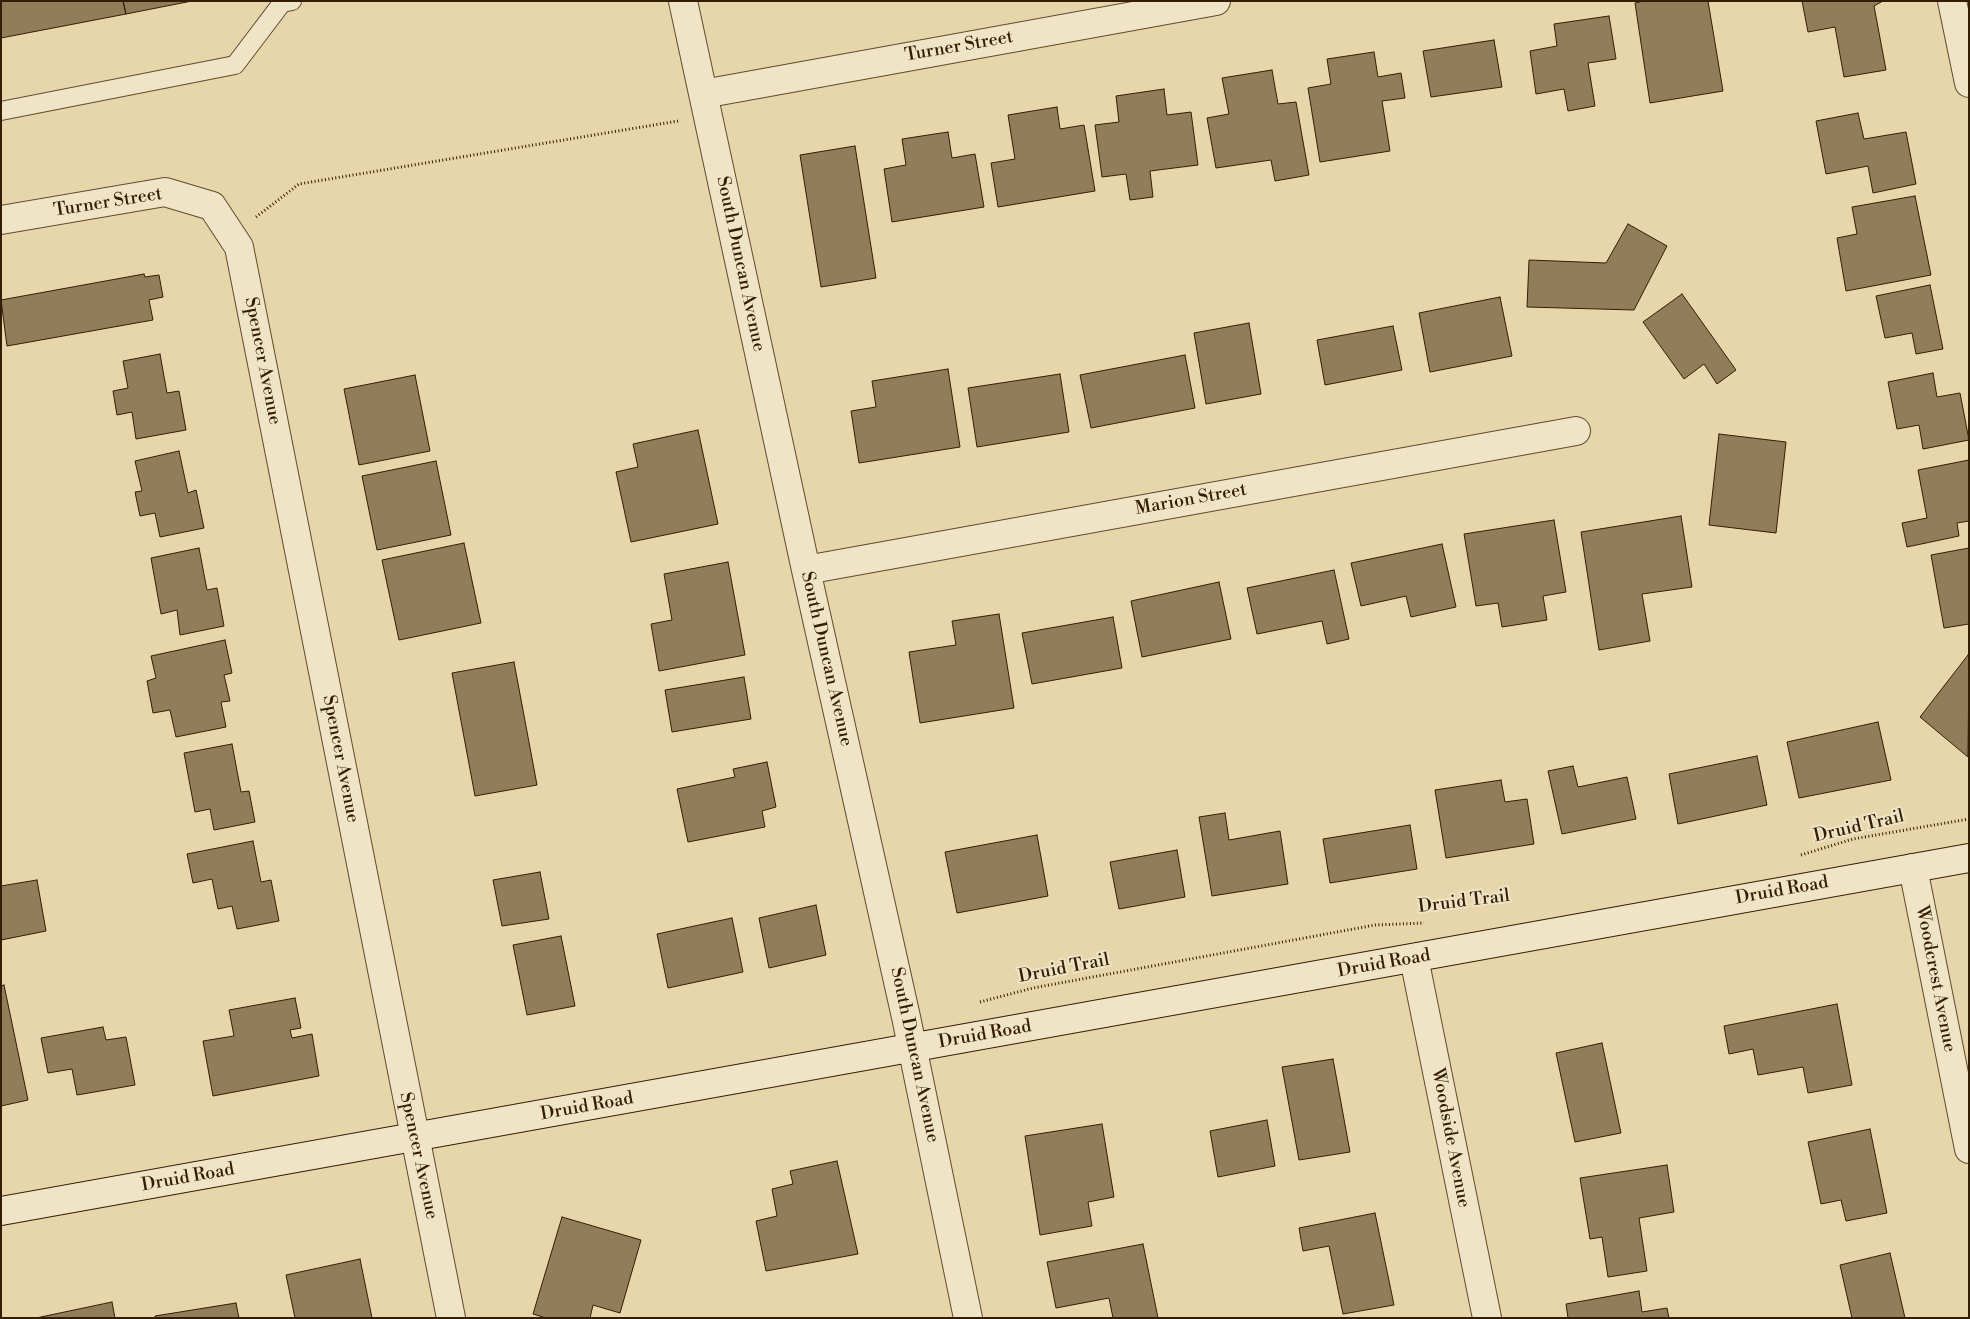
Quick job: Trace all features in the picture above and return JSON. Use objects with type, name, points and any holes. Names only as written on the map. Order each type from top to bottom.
[{"type":"street","name":"South Duncan Avenue","points":[[683,1],[806,570],[913,1048],[968,1318]]},
{"type":"street","name":"Turner Street","points":[[705,105],[1216,1]]},
{"type":"street","points":[[1952,1],[1969,83]]},
{"type":"street","name":"Turner Street","points":[[1,220],[166,192],[212,206]]},
{"type":"street","name":"Spencer Avenue","points":[[212,206],[239,247],[451,1318]]},
{"type":"street","name":"Marion Street","points":[[806,570],[1576,431]]},
{"type":"street","name":"Druid Road","points":[[1,1211],[1969,858]]},
{"type":"street","name":"Woodcrest Avenue","points":[[1913,868],[1969,1149]]},
{"type":"street","name":"Woodside Avenue","points":[[1414,958],[1487,1318]]},
{"type":"lane","points":[[1,111],[235,65],[282,3],[292,1]]},
{"type":"path","points":[[231,235],[299,184],[705,105]]},
{"type":"path","name":"Druid Trail","points":[[1797,856],[1854,839],[1969,819]]},
{"type":"path","name":"Druid Trail","points":[[977,1003],[1033,988],[1366,926],[1396,922],[1428,922]]},
{"type":"building","points":[[1,1],[123,1],[126,14],[1,38]]},
{"type":"building","points":[[123,1],[192,1],[126,14]]},
{"type":"building","points":[[1643,1],[1708,1],[1723,91],[1650,103],[1635,3]]},
{"type":"building","points":[[1802,1],[1883,1],[1874,6],[1886,70],[1844,77],[1835,27],[1808,32]]},
{"type":"building","points":[[1609,16],[1616,59],[1588,63],[1595,106],[1568,111],[1564,89],[1536,94],[1530,51],[1557,46],[1554,24]]},
{"type":"building","points":[[1494,40],[1502,87],[1431,97],[1423,51]]},
{"type":"building","points":[[1374,52],[1378,77],[1401,73],[1405,98],[1382,101],[1390,151],[1320,162],[1308,88],[1331,84],[1327,59]]},
{"type":"building","points":[[1272,70],[1278,104],[1296,102],[1309,175],[1275,181],[1271,160],[1216,168],[1207,118],[1229,114],[1222,78]]},
{"type":"building","points":[[1164,89],[1167,115],[1191,112],[1198,165],[1150,171],[1153,197],[1130,200],[1126,174],[1102,177],[1095,125],[1119,122],[1116,96]]},
{"type":"building","points":[[1057,107],[1060,129],[1084,125],[1095,191],[998,207],[991,163],[1015,159],[1008,115]]},
{"type":"building","points":[[1858,113],[1864,139],[1906,132],[1916,184],[1873,193],[1868,166],[1826,174],[1816,121]]},
{"type":"building","points":[[948,132],[952,158],[975,154],[984,207],[892,222],[884,169],[906,165],[902,139]]},
{"type":"building","points":[[855,146],[876,278],[821,287],[800,155]]},
{"type":"building","points":[[1915,196],[1931,275],[1846,291],[1837,238],[1857,234],[1852,207]]},
{"type":"building","points":[[1628,224],[1667,246],[1634,310],[1527,307],[1529,260],[1606,263]]},
{"type":"building","points":[[144,274],[145,277],[159,275],[163,297],[149,300],[153,320],[7,346],[1,300]]},
{"type":"building","points":[[1930,285],[1943,349],[1916,354],[1912,333],[1885,338],[1876,296]]},
{"type":"building","points":[[1682,294],[1736,370],[1717,384],[1704,364],[1684,379],[1643,322]]},
{"type":"building","points":[[1500,297],[1512,356],[1430,372],[1419,313]]},
{"type":"building","points":[[1249,323],[1261,394],[1206,404],[1194,333]]},
{"type":"building","points":[[1393,326],[1402,370],[1325,385],[1317,340]]},
{"type":"building","points":[[160,354],[167,393],[179,391],[186,430],[136,439],[132,412],[117,415],[113,391],[128,388],[123,361]]},
{"type":"building","points":[[1185,355],[1195,408],[1091,428],[1080,375]]},
{"type":"building","points":[[948,369],[960,447],[859,463],[851,411],[876,407],[872,381]]},
{"type":"building","points":[[1933,373],[1937,397],[1960,393],[1969,440],[1923,449],[1919,425],[1897,429],[1888,382]]},
{"type":"building","points":[[1060,374],[1069,432],[977,447],[968,388]]},
{"type":"building","points":[[415,375],[430,451],[359,465],[344,389]]},
{"type":"building","points":[[698,430],[718,524],[631,542],[616,472],[638,467],[633,444]]},
{"type":"building","points":[[1719,434],[1786,442],[1776,533],[1709,525]]},
{"type":"building","points":[[179,451],[188,493],[196,490],[204,528],[160,537],[155,513],[140,516],[135,492],[142,491],[135,461]]},
{"type":"building","points":[[1969,460],[1969,521],[1957,523],[1959,536],[1907,547],[1902,523],[1927,518],[1918,470]]},
{"type":"building","points":[[436,461],[451,535],[377,550],[362,476]]},
{"type":"building","points":[[1681,516],[1692,587],[1642,594],[1650,641],[1599,650],[1581,532]]},
{"type":"building","points":[[1554,520],[1566,592],[1543,596],[1547,620],[1502,627],[1498,603],[1476,606],[1464,534]]},
{"type":"building","points":[[464,543],[481,623],[399,640],[382,560]]},
{"type":"building","points":[[1442,544],[1456,607],[1411,617],[1406,596],[1361,606],[1351,563]]},
{"type":"building","points":[[199,548],[207,590],[217,588],[224,626],[180,635],[177,610],[161,614],[151,558]]},
{"type":"building","points":[[1969,548],[1969,624],[1944,628],[1931,555]]},
{"type":"building","points":[[728,562],[745,655],[659,671],[651,624],[672,620],[664,574]]},
{"type":"building","points":[[1334,570],[1349,639],[1327,644],[1322,621],[1257,634],[1247,588]]},
{"type":"building","points":[[1219,582],[1231,639],[1142,657],[1131,601]]},
{"type":"building","points":[[999,614],[1014,708],[920,723],[909,652],[956,645],[952,621]]},
{"type":"building","points":[[1113,617],[1122,668],[1032,684],[1022,633]]},
{"type":"building","points":[[225,640],[232,673],[224,675],[230,701],[221,702],[226,727],[176,737],[170,710],[153,713],[147,681],[156,678],[151,656]]},
{"type":"building","points":[[1969,656],[1968,757],[1920,717]]},
{"type":"building","points":[[514,662],[537,785],[475,796],[452,673]]},
{"type":"building","points":[[744,677],[751,719],[672,732],[665,690]]},
{"type":"building","points":[[1878,722],[1891,780],[1799,798],[1787,742]]},
{"type":"building","points":[[232,744],[241,792],[249,791],[255,822],[214,830],[210,809],[195,812],[184,753]]},
{"type":"building","points":[[1757,756],[1767,805],[1678,824],[1669,774]]},
{"type":"building","points":[[767,762],[776,807],[762,811],[765,827],[688,842],[677,789],[735,777],[733,769]]},
{"type":"building","points":[[1573,766],[1578,787],[1627,777],[1636,819],[1562,834],[1548,771]]},
{"type":"building","points":[[1501,780],[1505,802],[1527,799],[1534,844],[1446,858],[1435,790]]},
{"type":"building","points":[[1225,813],[1229,840],[1280,831],[1288,884],[1212,896],[1199,817]]},
{"type":"building","points":[[1410,825],[1417,869],[1330,883],[1323,839]]},
{"type":"building","points":[[1037,835],[1048,896],[957,913],[945,852]]},
{"type":"building","points":[[253,841],[261,882],[271,880],[279,921],[237,929],[232,906],[218,909],[212,879],[193,883],[187,854]]},
{"type":"building","points":[[1177,850],[1185,897],[1119,909],[1110,862]]},
{"type":"building","points":[[540,872],[549,919],[502,926],[493,880]]},
{"type":"building","points":[[37,880],[46,931],[1,940],[1,886]]},
{"type":"building","points":[[816,905],[826,955],[769,968],[759,918]]},
{"type":"building","points":[[732,918],[743,972],[668,988],[657,934]]},
{"type":"building","points":[[561,936],[575,1006],[527,1015],[513,945]]},
{"type":"building","points":[[4,985],[28,1100],[1,1106],[1,986]]},
{"type":"building","points":[[295,998],[301,1028],[290,1030],[292,1038],[312,1034],[319,1076],[213,1096],[203,1041],[234,1036],[229,1010]]},
{"type":"building","points":[[1837,1004],[1852,1085],[1808,1093],[1803,1067],[1758,1075],[1753,1049],[1729,1054],[1724,1026]]},
{"type":"building","points":[[103,1027],[106,1040],[126,1037],[135,1085],[77,1095],[72,1069],[48,1073],[41,1038]]},
{"type":"building","points":[[1602,1043],[1621,1133],[1575,1142],[1556,1053]]},
{"type":"building","points":[[1333,1059],[1350,1152],[1299,1160],[1282,1067]]},
{"type":"building","points":[[1267,1120],[1275,1166],[1218,1177],[1210,1131]]},
{"type":"building","points":[[1102,1124],[1114,1197],[1088,1202],[1092,1226],[1040,1235],[1025,1136]]},
{"type":"building","points":[[1870,1129],[1887,1213],[1846,1221],[1841,1200],[1821,1204],[1808,1142]]},
{"type":"building","points":[[837,1161],[858,1254],[766,1271],[756,1221],[777,1216],[772,1189],[793,1184],[790,1171]]},
{"type":"building","points":[[1667,1165],[1674,1212],[1639,1218],[1647,1271],[1608,1277],[1602,1237],[1590,1239],[1580,1178]]},
{"type":"building","points":[[1375,1213],[1394,1305],[1343,1314],[1329,1246],[1303,1251],[1299,1228]]},
{"type":"building","points":[[562,1217],[641,1240],[620,1313],[593,1305],[590,1318],[546,1318],[533,1314]]},
{"type":"building","points":[[1143,1244],[1158,1318],[1113,1318],[1109,1298],[1056,1308],[1047,1262]]},
{"type":"building","points":[[1890,1253],[1905,1318],[1852,1318],[1840,1265]]},
{"type":"building","points":[[360,1259],[372,1318],[295,1318],[286,1275]]},
{"type":"building","points":[[1639,1291],[1642,1312],[1667,1308],[1669,1318],[1568,1318],[1566,1304]]},
{"type":"building","points":[[112,1302],[115,1318],[36,1318]]},
{"type":"building","points":[[236,1303],[239,1318],[155,1318],[155,1316]]}]
